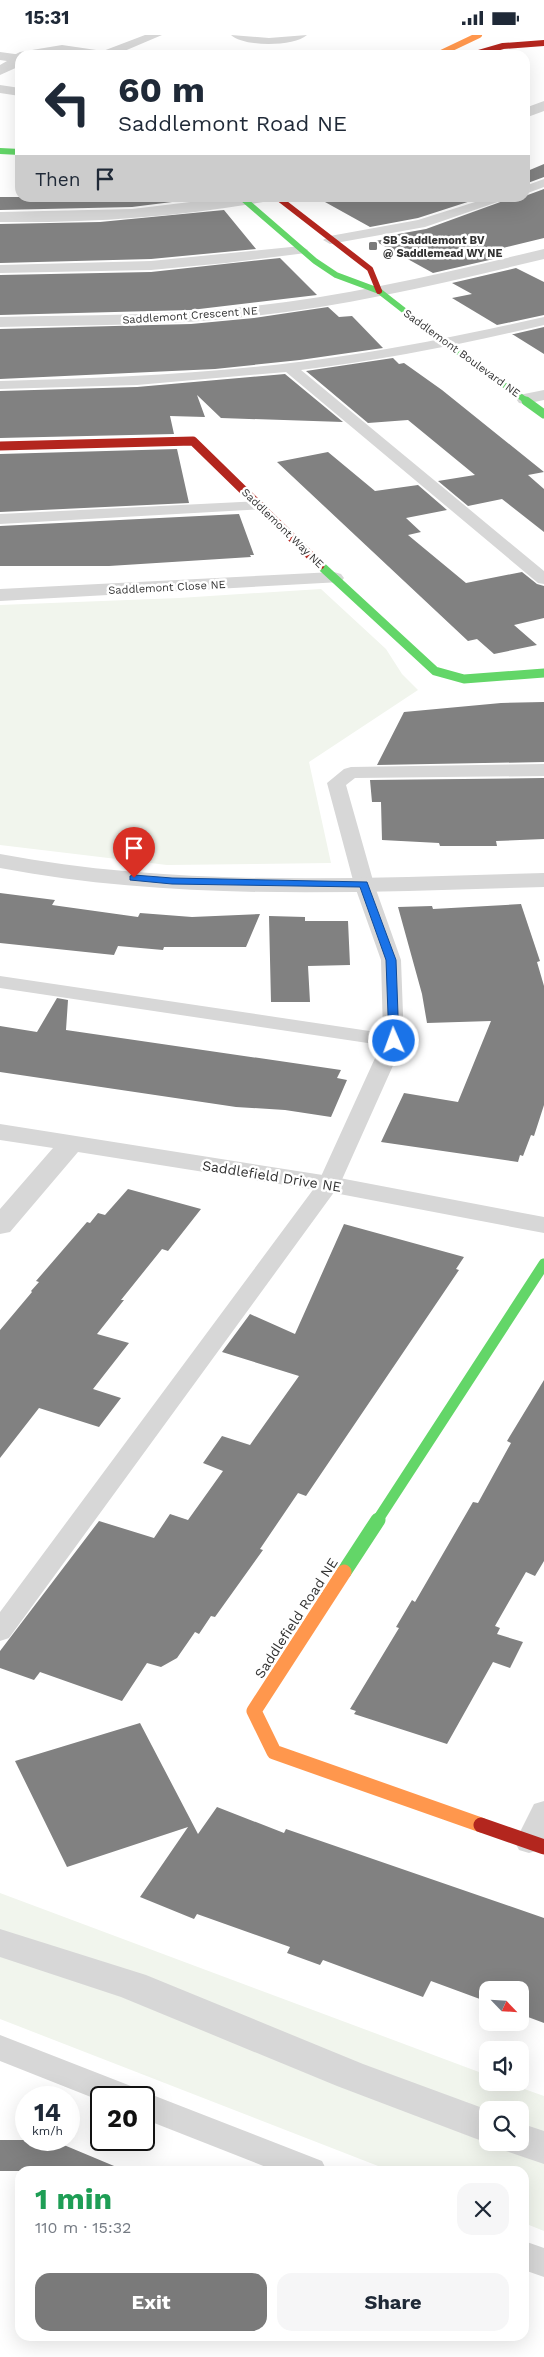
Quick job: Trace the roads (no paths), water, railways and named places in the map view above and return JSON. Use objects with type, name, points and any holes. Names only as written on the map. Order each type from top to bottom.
[{"type":"street","points":[[448,50],[479,35]]},
{"type":"street","points":[[489,50],[503,46],[544,43]]},
{"type":"street","points":[[0,71],[15,63]]},
{"type":"street","points":[[530,112],[544,105]]},
{"type":"street","points":[[0,151],[15,152]]},
{"type":"street","points":[[0,217],[40,218],[145,213],[223,202]]},
{"type":"street","name":"Saddlemont Boulevard NE","points":[[247,202],[301,250],[336,275],[379,291],[447,344],[544,414]]},
{"type":"street","name":"Saddlemont Boulevard NE","points":[[284,202],[330,240],[370,269],[379,291]]},
{"type":"street","name":"Saddlemont Crescent NE","points":[[0,322],[132,319],[253,311],[379,291],[544,254]]},
{"type":"street","points":[[525,399],[544,395]]},
{"type":"street","name":"Saddlemont Way NE","points":[[0,446],[193,441],[334,578],[435,671],[464,679],[544,673]]},
{"type":"street","name":"Saddlemont Close NE","points":[[0,595],[334,578]]},
{"type":"street","points":[[0,861],[77,873],[172,881],[364,884],[544,880]]},
{"type":"street","name":"Saddlefield Drive NE","points":[[0,1132],[329,1184],[544,1225]]},
{"type":"street","points":[[0,1226],[71,1144]]},
{"type":"street","name":"Saddlefield Road NE","points":[[536,1844],[274,1752],[254,1711],[544,1264]]},
{"type":"street","points":[[0,1943],[133,1986],[350,2075],[479,2124]]},
{"type":"street","points":[[529,2142],[544,2148]]},
{"type":"lane","points":[[119,50],[156,35]]},
{"type":"lane","points":[[237,35],[283,42],[302,35]]},
{"type":"lane","points":[[48,50],[62,48],[75,50]]},
{"type":"lane","points":[[0,89],[15,91]]},
{"type":"lane","points":[[530,188],[544,183]]},
{"type":"lane","points":[[330,240],[420,224],[490,202]]},
{"type":"lane","points":[[0,269],[139,267],[226,261],[301,250]]},
{"type":"lane","points":[[0,385],[164,381],[289,367],[404,352],[544,321]]},
{"type":"lane","points":[[289,367],[544,579]]},
{"type":"lane","points":[[0,519],[260,506]]},
{"type":"lane","points":[[0,1631],[329,1184],[394,1041],[391,960],[364,884],[336,783],[351,773],[544,770]]},
{"type":"lane","points":[[0,982],[394,1041]]},
{"type":"lane","points":[[536,1844],[544,1812]]},
{"type":"lane","points":[[0,2048],[97,2086]]},
{"type":"lane","points":[[155,2109],[298,2166]]},
{"type":"lane","points":[[529,2257],[544,2263]]},
{"type":"place","name":"SB Saddlemont BV @ Saddlemead WY NE","points":[[373,246]]}]
